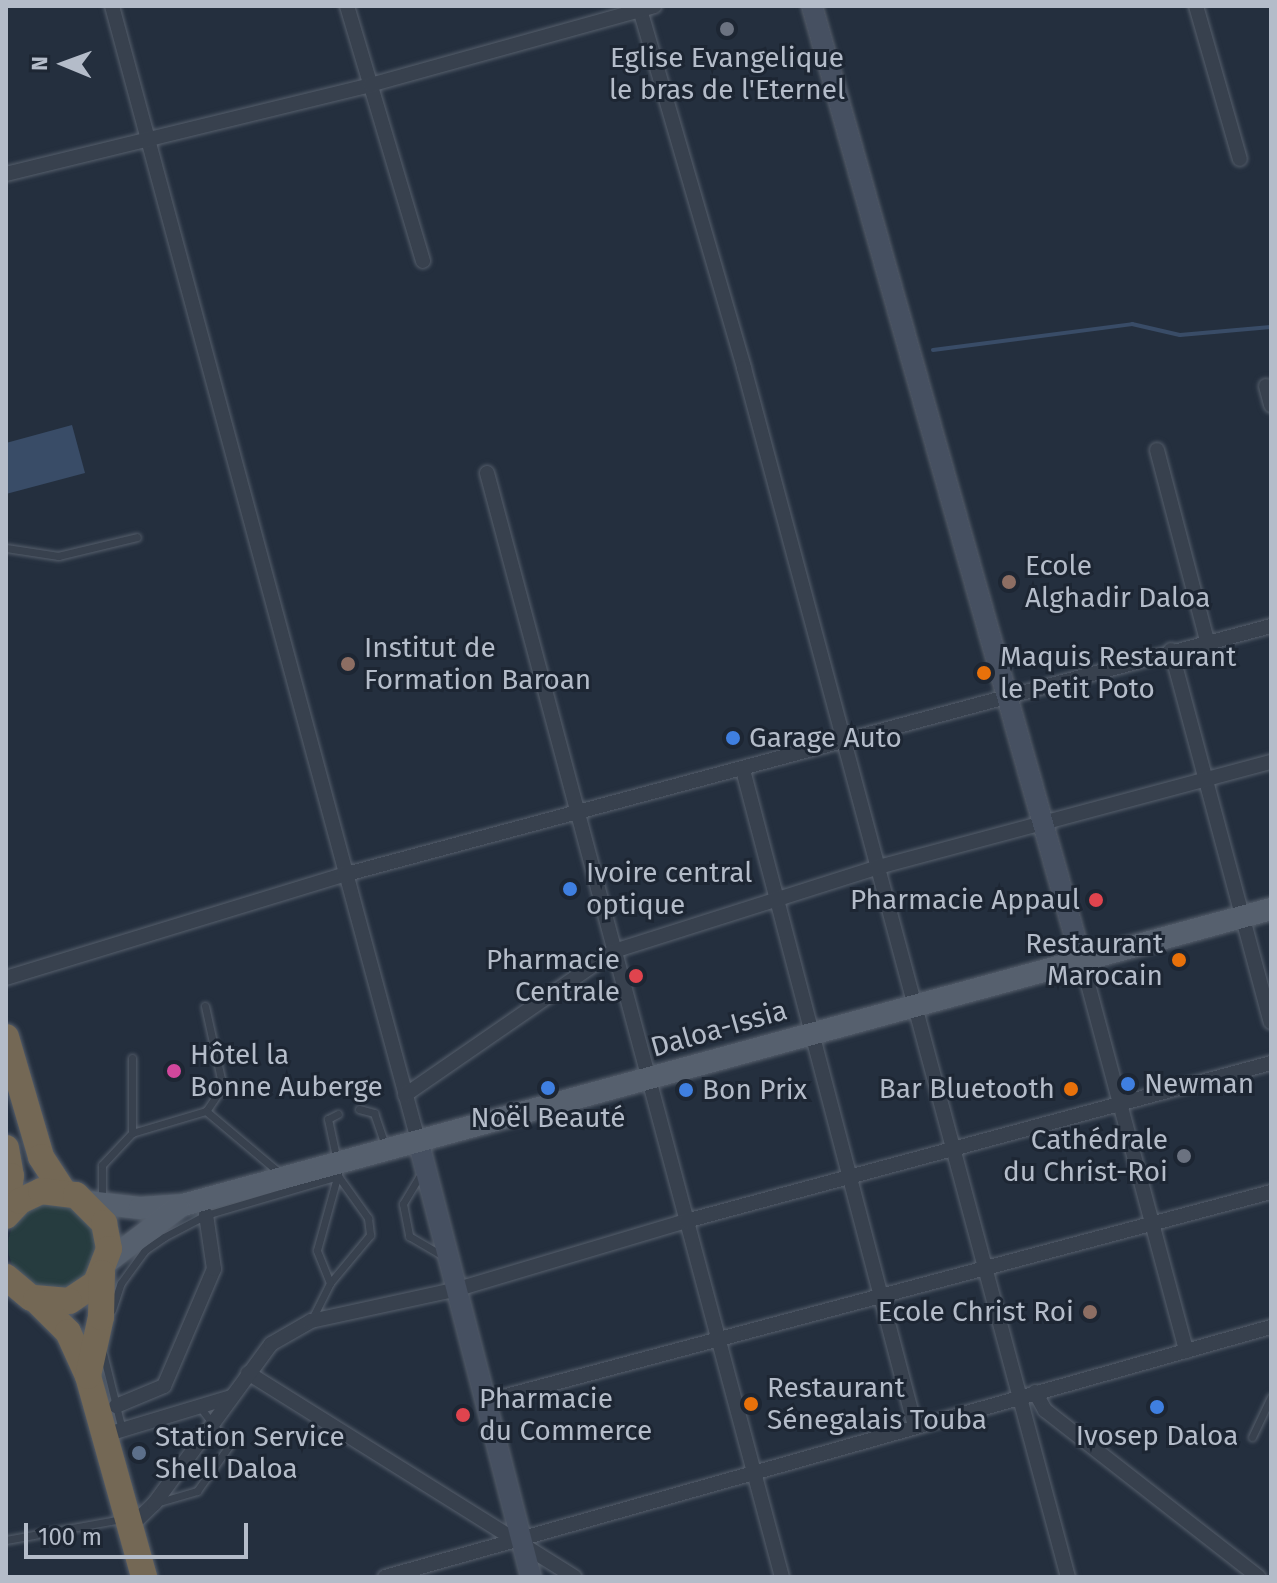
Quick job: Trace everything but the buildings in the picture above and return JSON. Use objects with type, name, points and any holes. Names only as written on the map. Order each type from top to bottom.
[{"type":"highway","points":[[6,1037],[41,1157],[63,1191]]},
{"type":"highway","points":[[6,1148],[11,1176],[6,1213]]},
{"type":"highway","points":[[6,1213],[30,1195],[63,1191],[95,1204],[104,1223],[104,1268],[101,1317],[88,1376]]},
{"type":"highway","points":[[17,1290],[58,1303],[79,1296],[104,1268]]},
{"type":"highway","points":[[17,1290],[68,1332],[88,1376],[114,1440],[127,1514],[144,1577]]},
{"type":"main road","name":"Daloa-Issia","points":[[183,1205],[285,1177],[338,1169],[418,1140],[1271,909]]},
{"type":"main road","points":[[95,1204],[183,1205]]},
{"type":"main road","points":[[104,1268],[146,1228],[183,1205]]},
{"type":"street","points":[[112,6],[343,875],[451,1260],[531,1577]]},
{"type":"street","points":[[347,6],[423,261]]},
{"type":"street","points":[[812,6],[1011,697],[1186,1351]]},
{"type":"street","points":[[1196,6],[1240,159]]},
{"type":"street","points":[[6,174],[370,85],[644,7],[744,368],[982,1268],[1068,1577]]},
{"type":"street","points":[[1266,386],[1271,405]]},
{"type":"street","points":[[1157,450],[1207,641]]},
{"type":"street","points":[[487,473],[782,1577]]},
{"type":"street","points":[[6,978],[343,875],[743,770],[1171,650],[1271,626]]},
{"type":"street","points":[[1171,650],[1240,917],[1271,1022]]},
{"type":"street","points":[[405,1095],[614,951],[875,868],[1271,762]]},
{"type":"street","points":[[743,770],[915,1426]]},
{"type":"street","points":[[127,1514],[154,1504],[271,1344],[311,1321],[458,1289],[686,1221],[951,1152],[1271,1063]]},
{"type":"street","points":[[487,1401],[1271,1192]]},
{"type":"street","points":[[116,1406],[164,1386],[214,1269],[206,1215]]},
{"type":"street","points":[[385,1577],[521,1542],[753,1470],[1271,1327]]},
{"type":"street","points":[[248,1373],[574,1577]]},
{"type":"street","points":[[1035,1392],[1045,1410],[1259,1577]]},
{"type":"street","points":[[114,1440],[231,1397]]},
{"type":"lane","points":[[6,548],[58,556],[137,537]]},
{"type":"lane","points":[[95,1204],[102,1165],[132,1133],[206,1111],[219,1092],[221,1079],[205,1006]]},
{"type":"lane","points":[[132,1058],[132,1133]]},
{"type":"lane","points":[[359,1109],[374,1113],[387,1149]]},
{"type":"lane","points":[[206,1111],[285,1177]]},
{"type":"lane","points":[[311,1321],[330,1283],[370,1235],[368,1218],[338,1169],[328,1119],[338,1114]]},
{"type":"lane","points":[[425,1166],[403,1204],[409,1236],[451,1260]]},
{"type":"lane","points":[[114,1440],[116,1406],[103,1352],[121,1283],[145,1250],[206,1215],[338,1169]]},
{"type":"lane","points":[[330,1283],[317,1250],[338,1169]]},
{"type":"lane","points":[[1252,1437],[1271,1397]]},
{"type":"lane","points":[[154,1504],[200,1488],[229,1446],[200,1406]]},
{"type":"lane","points":[[6,1540],[127,1514],[129,1472]]},
{"type":"green space","points":[[52,1202],[77,1209],[89,1221],[96,1246],[89,1271],[77,1283],[52,1290],[27,1283],[15,1271],[8,1246],[15,1221],[27,1209]]},
{"type":"water","points":[[72,425],[85,473],[6,494],[6,443]]},
{"type":"waterway","points":[[933,350],[1132,324],[1180,335],[1271,327]]},
{"type":"place","name":"Eglise Evangelique le bras de l'Eternel","points":[[727,29]]},
{"type":"place","name":"Ecole Alghadir Daloa","points":[[1009,582]]},
{"type":"place","name":"Institut de Formation Baroan","points":[[348,664]]},
{"type":"place","name":"Maquis Restaurant le Petit Poto","points":[[984,673]]},
{"type":"place","name":"Garage Auto","points":[[733,738]]},
{"type":"place","name":"Ivoire central optique","points":[[570,889]]},
{"type":"place","name":"Pharmacie Appaul","points":[[1096,900]]},
{"type":"place","name":"Restaurant Marocain","points":[[1179,960]]},
{"type":"place","name":"Pharmacie Centrale","points":[[636,976]]},
{"type":"place","name":"Hôtel la Bonne Auberge","points":[[174,1071]]},
{"type":"place","name":"Newman","points":[[1128,1084]]},
{"type":"place","name":"Noël Beauté","points":[[548,1088]]},
{"type":"place","name":"Bar Bluetooth","points":[[1071,1089]]},
{"type":"place","name":"Bon Prix","points":[[686,1090]]},
{"type":"place","name":"Cathédrale du Christ-Roi","points":[[1184,1156]]},
{"type":"place","name":"Ecole Christ Roi","points":[[1090,1312]]},
{"type":"place","name":"Restaurant Sénegalais Touba","points":[[751,1404]]},
{"type":"place","name":"Ivosep Daloa","points":[[1157,1407]]},
{"type":"place","name":"Pharmacie du Commerce","points":[[463,1415]]},
{"type":"place","name":"Station Service Shell Daloa","points":[[139,1453]]}]
